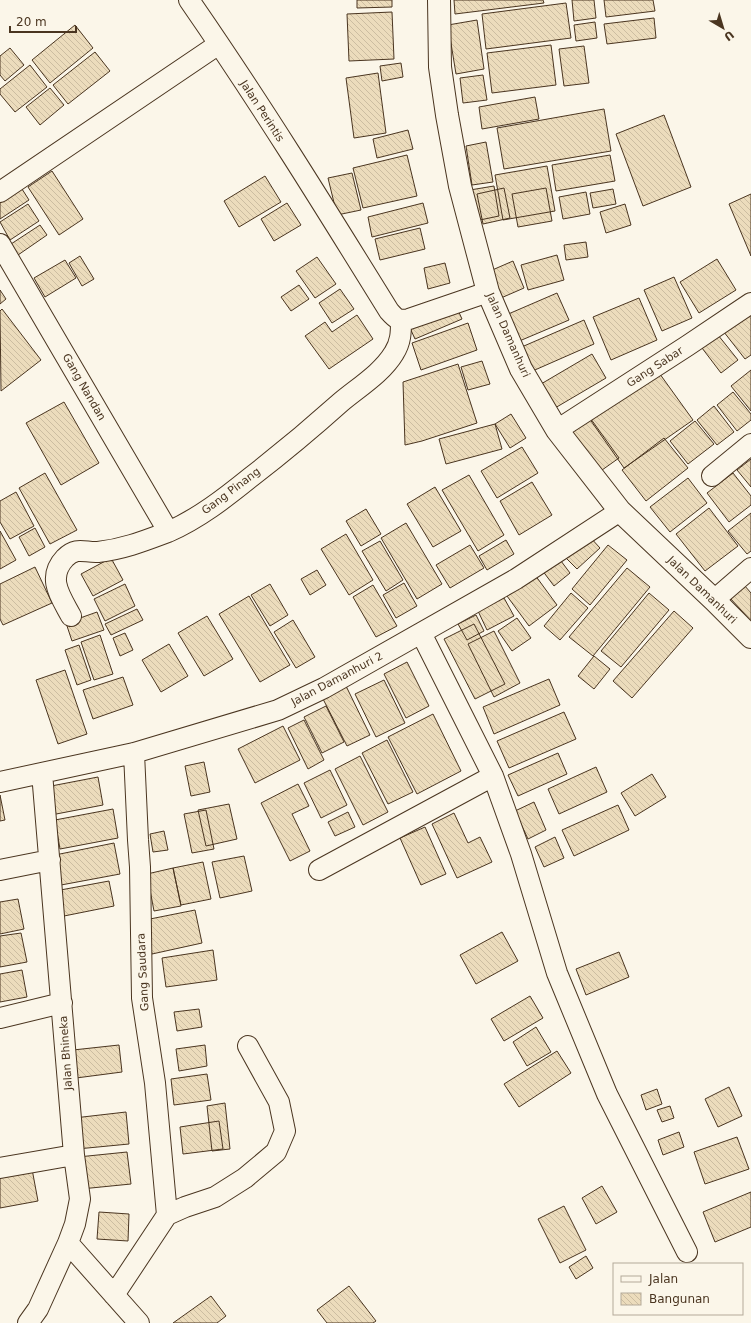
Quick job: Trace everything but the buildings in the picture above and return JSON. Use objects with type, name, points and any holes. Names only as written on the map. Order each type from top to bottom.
[{"type":"street","name":"Jalan Perintis","points":[[189,0],[320,201],[389,311],[395,318],[401,321]]},
{"type":"street","name":"Jalan Damanhuri","points":[[439,0],[440,67],[460,186],[488,292],[521,368],[557,430],[620,511],[751,637]]},
{"type":"street","points":[[3,185],[219,44]]},
{"type":"street","name":"Gang Nandan","points":[[0,244],[168,531]]},
{"type":"street","points":[[401,321],[488,292]]},
{"type":"street","name":"Gang Sabar","points":[[557,430],[751,303]]},
{"type":"street","name":"Gang Pinang","points":[[71,616],[56,585],[55,578],[58,566],[65,557],[80,550],[96,552],[132,546],[184,525],[197,517],[236,489],[293,444],[382,369],[394,353],[401,339],[401,321]]},
{"type":"street","points":[[712,476],[751,444]]},
{"type":"street","name":"Jalan Damanhuri 2","points":[[0,782],[134,753],[278,710],[324,688],[516,579],[620,511]]},
{"type":"street","points":[[714,600],[751,568]]},
{"type":"street","points":[[421,633],[493,776],[521,854],[560,980],[607,1094],[687,1252]]},
{"type":"street","name":"Gang Saudara","points":[[134,753],[140,867],[142,998],[155,1083],[167,1215]]},
{"type":"street","name":"Jalan Bhineka","points":[[28,1323],[38,1309],[68,1243],[75,1224],[80,1199],[74,1155],[42,773]]},
{"type":"street","points":[[319,870],[493,776]]},
{"type":"street","points":[[0,870],[50,860]]},
{"type":"street","points":[[0,1018],[62,1003]]},
{"type":"street","points":[[114,1295],[167,1215],[215,1197],[245,1178],[276,1152],[285,1131],[279,1102],[248,1046]]},
{"type":"street","points":[[0,1168],[74,1155]]},
{"type":"street","points":[[68,1243],[139,1323]]}]
